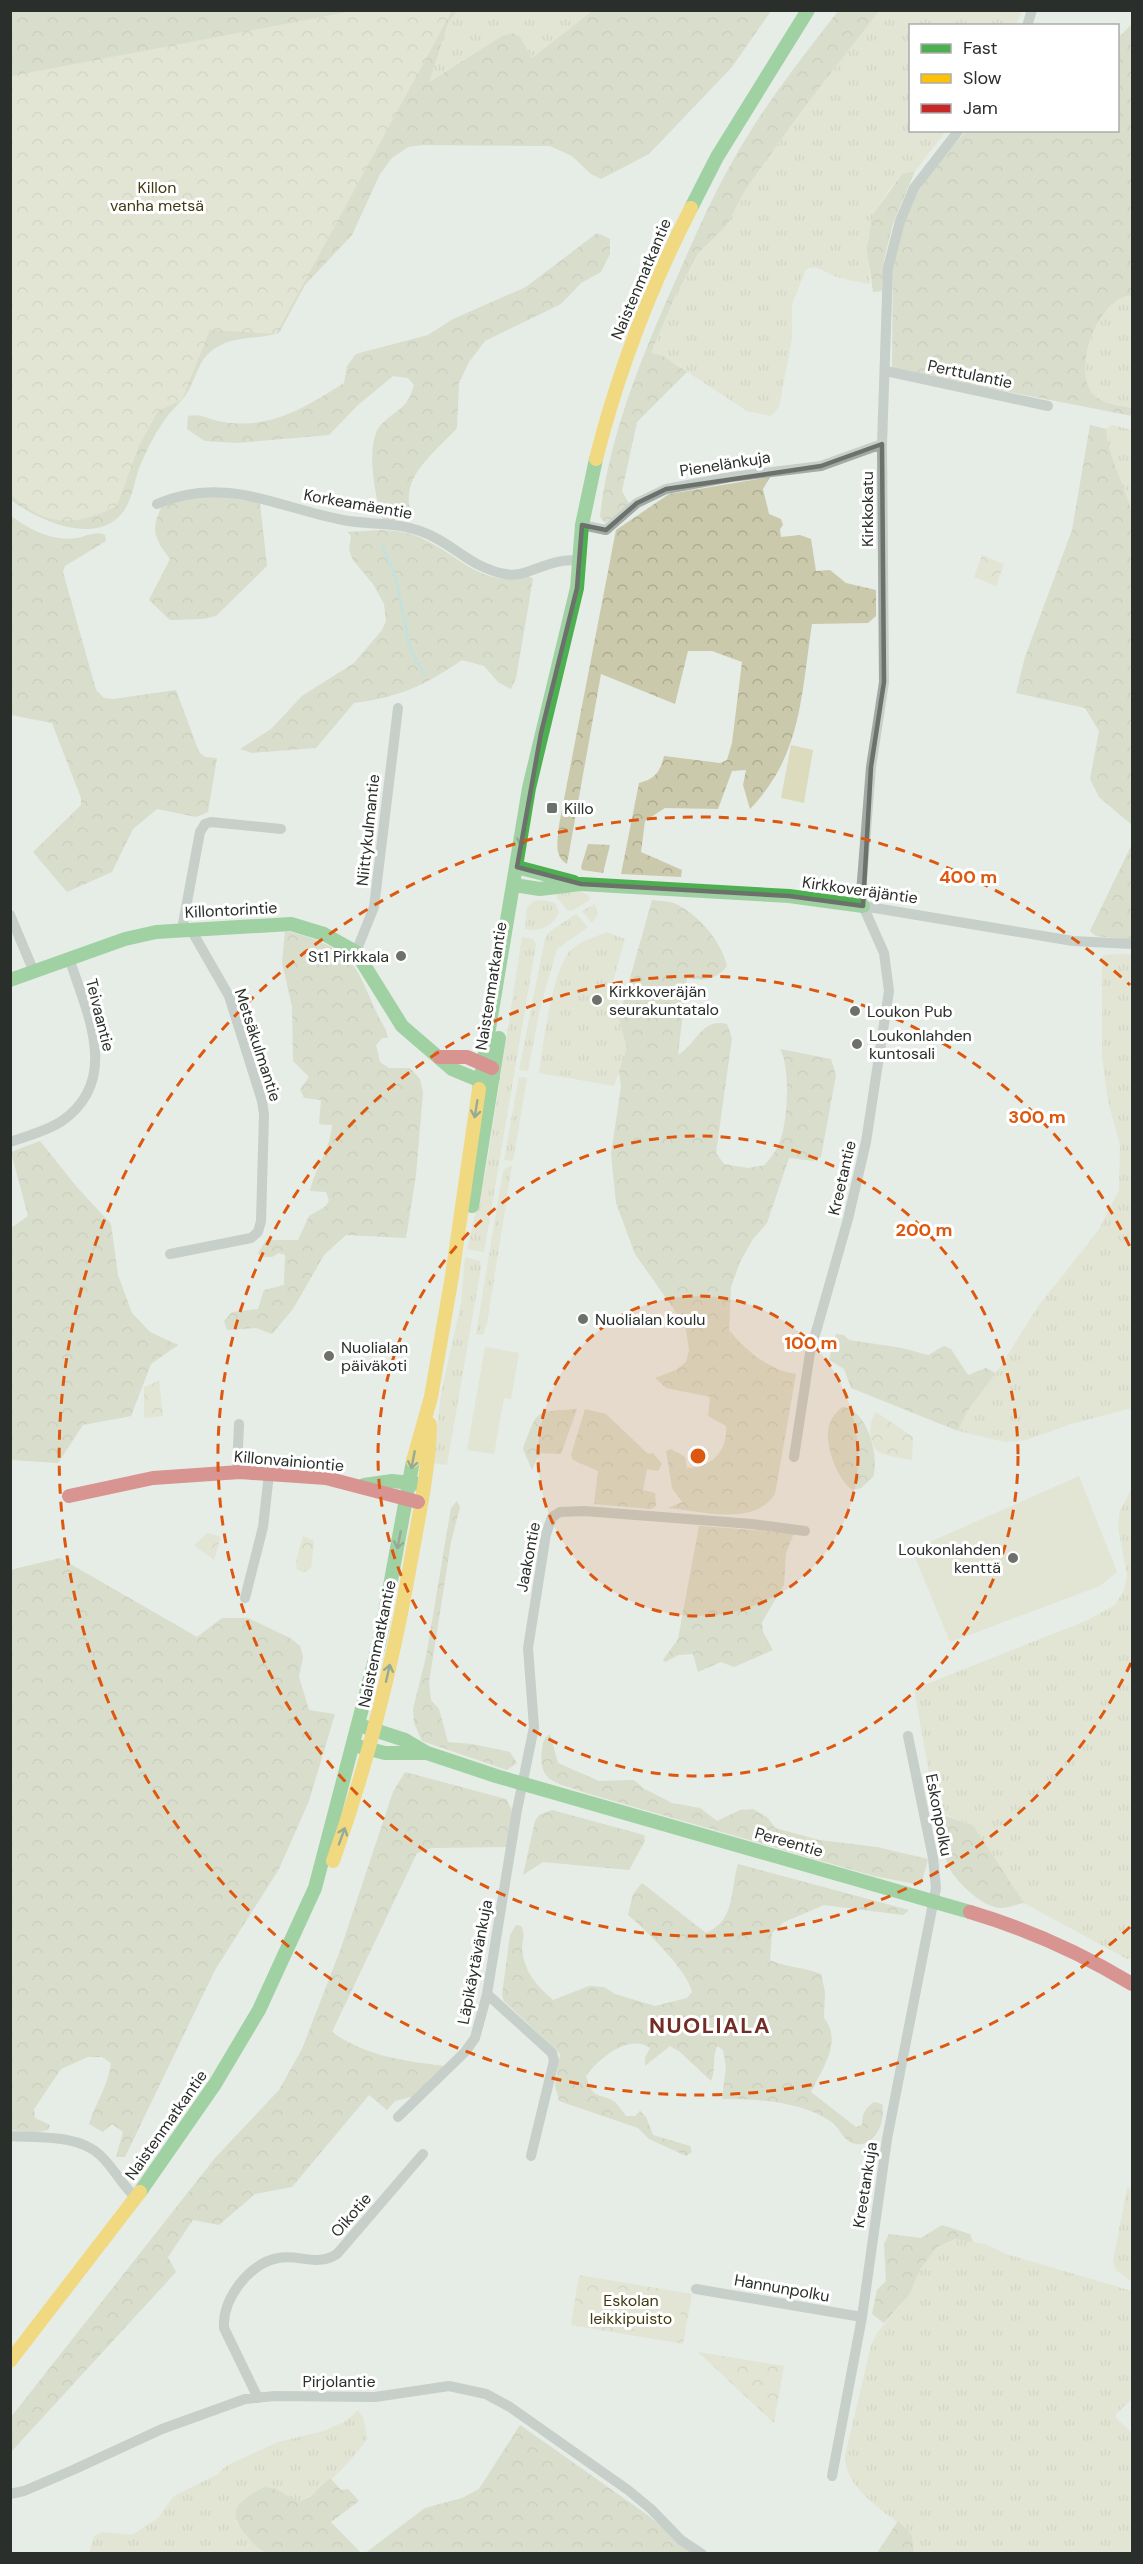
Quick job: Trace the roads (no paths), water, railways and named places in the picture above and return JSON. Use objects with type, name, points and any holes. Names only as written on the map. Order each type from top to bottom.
[{"type":"main road","name":"Naistenmatkantie","points":[[490,1076],[483,1062],[545,762],[551,698],[582,525],[596,457],[609,411],[625,359],[663,263],[717,157],[808,10]]},
{"type":"main road","name":"Naistenmatkantie","points":[[775,66],[821,10]]},
{"type":"main road","name":"Kirkkoveräjäntie","points":[[523,868],[581,884]]},
{"type":"main road","name":"Kirkkoveräjäntie","points":[[519,887],[540,889],[581,884],[789,896],[863,906]]},
{"type":"main road","name":"Naistenmatkantie","points":[[10,2361],[136,2198],[231,2060],[281,1965],[315,1888],[380,1640],[414,1454],[431,1397],[452,1276],[458,1221],[490,1076],[509,965],[519,887]]},
{"type":"main road","name":"Killontorintie","points":[[10,980],[125,939],[186,929],[291,924],[324,934],[356,952],[402,1026],[458,1073],[490,1076]]},
{"type":"main road","points":[[439,1057],[462,1055],[483,1062]]},
{"type":"main road","name":"Naistenmatkantie","points":[[315,1888],[331,1864],[375,1730],[402,1611],[422,1503],[430,1440],[431,1397]]},
{"type":"main road","name":"Killonvainiontie","points":[[69,1496],[152,1478],[237,1471],[305,1476],[364,1485],[384,1495],[422,1503]]},
{"type":"main road","name":"Killonvainiontie","points":[[364,1485],[381,1481],[424,1485]]},
{"type":"main road","name":"Pereentie","points":[[358,1725],[405,1740],[427,1753],[522,1784],[934,1900],[1011,1924],[1058,1943],[1132,1984]]},
{"type":"main road","name":"Pereentie","points":[[353,1745],[385,1753],[427,1753]]},
{"type":"street","name":"Kirkkokatu","points":[[863,906],[861,893],[871,766],[884,682],[882,444],[888,268],[900,221],[924,172],[957,132]]},
{"type":"street","name":"Perttulantie","points":[[886,371],[1048,406]]},
{"type":"street","name":"Pienelänkuja","points":[[582,525],[606,530],[637,503],[666,489],[730,477],[821,466],[882,444]]},
{"type":"street","name":"Korkeamäentie","points":[[157,504],[189,492],[224,490],[344,520],[410,527],[435,538],[471,563],[509,575],[526,573],[551,561],[576,561]]},
{"type":"street","name":"Niittykulmantie","points":[[356,952],[374,907],[399,708]]},
{"type":"street","points":[[186,929],[200,832],[205,824],[211,822],[280,829]]},
{"type":"street","name":"Kirkkoveräjäntie","points":[[863,906],[1073,941],[1132,944]]},
{"type":"street","name":"Kreetantie","points":[[794,1457],[810,1353],[848,1219],[866,1142],[889,991],[884,953],[863,906]]},
{"type":"street","points":[[10,915],[34,972]]},
{"type":"street","name":"Metsäkulmantie","points":[[170,1254],[251,1238],[258,1232],[261,1221],[264,1114],[262,1101],[229,996],[186,929]]},
{"type":"street","name":"Teivaantie","points":[[10,1142],[61,1122],[75,1110],[92,1086],[96,1059],[94,1041],[69,958]]},
{"type":"street","points":[[237,1471],[239,1424]]},
{"type":"street","points":[[246,1598],[263,1527],[268,1474]]},
{"type":"street","name":"Jaakontie","points":[[522,1784],[534,1718],[528,1674],[531,1622],[546,1534],[555,1513],[584,1511],[752,1524],[805,1531]]},
{"type":"street","name":"Eskonpolku","points":[[908,1736],[933,1858],[936,1880],[934,1900]]},
{"type":"street","name":"Läpikäytävänkuja","points":[[398,2117],[465,2052],[475,2038],[487,1994],[522,1784]]},
{"type":"street","name":"Kreetankuja","points":[[832,2476],[862,2317],[885,2148],[934,1900]]},
{"type":"street","points":[[487,1994],[552,2053],[554,2061],[531,2156]]},
{"type":"street","points":[[10,2136],[62,2140],[87,2146],[98,2153],[120,2184],[136,2198]]},
{"type":"street","name":"Oikotie","points":[[258,2398],[224,2328],[223,2316],[230,2299],[247,2277],[269,2261],[290,2258],[329,2260],[337,2254],[423,2154]]},
{"type":"street","name":"Hannunpolku","points":[[696,2289],[862,2317]]},
{"type":"street","name":"Pirjolantie","points":[[10,2494],[56,2478],[131,2442],[196,2416],[258,2398],[375,2397],[437,2386],[458,2387],[486,2394],[519,2413],[622,2486],[651,2509],[681,2540],[702,2553]]},
{"type":"waterway","points":[[383,546],[396,579],[410,648],[424,675]]},
{"type":"place","name":"Killo","points":[[552,808]]},
{"type":"place","name":"St1 Pirkkala","points":[[401,956]]},
{"type":"place","name":"Kirkkoveräjän seurakuntatalo","points":[[597,1000]]},
{"type":"place","name":"Loukon Pub","points":[[855,1011]]},
{"type":"place","name":"Loukonlahden kuntosali","points":[[857,1044]]},
{"type":"place","name":"Nuolialan koulu","points":[[583,1319]]},
{"type":"place","name":"Nuolialan päiväkoti","points":[[329,1356]]},
{"type":"place","name":"Loukonlahden kenttä","points":[[1013,1558]]},
{"type":"district","name":"NUOLIALA","points":[[710,2025]]},
{"type":"park label","name":"Killon vanha metsä","points":[[157,196]]},
{"type":"park label","name":"Eskolan leikkipuisto","points":[[631,2309]]}]
